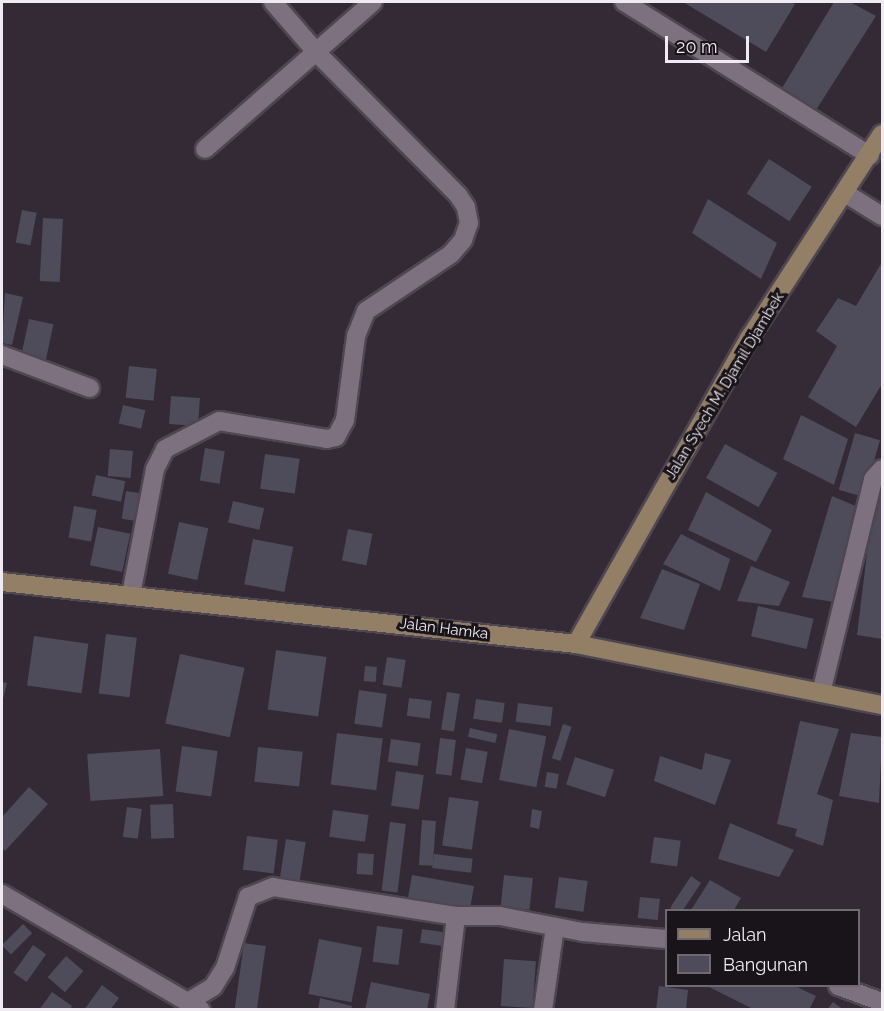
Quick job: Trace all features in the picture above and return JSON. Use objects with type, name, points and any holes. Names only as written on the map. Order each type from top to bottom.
[{"type":"street","points":[[131,595],[155,469],[165,449],[219,421],[327,439],[336,437],[345,420],[356,336],[366,311],[451,254],[463,240],[469,224],[466,207],[458,195],[318,54],[273,2]]},
{"type":"street","points":[[205,149],[318,54],[374,2]]},
{"type":"street","points":[[624,2],[870,156]]},
{"type":"street","name":"Jalan Syech M. Djamil Djambek","points":[[576,644],[750,338],[870,156],[882,134]]},
{"type":"street","points":[[845,193],[882,216]]},
{"type":"street","points":[[2,355],[90,388]]},
{"type":"street","points":[[821,693],[873,479],[882,469]]},
{"type":"street","name":"Jalan Hamka","points":[[2,582],[576,644],[882,705]]},
{"type":"street","points":[[2,894],[194,1006],[213,987],[225,968],[248,897],[273,887],[456,916],[500,916],[555,927],[665,939]]},
{"type":"street","points":[[445,1010],[456,916]]},
{"type":"street","points":[[543,1010],[555,927]]},
{"type":"street","points":[[841,987],[882,1002]]},
{"type":"building","points":[[683,2],[789,2],[795,4],[766,52]]},
{"type":"building","points":[[834,2],[850,2],[876,16],[816,110],[782,88]]},
{"type":"building","points":[[769,159],[812,187],[789,221],[747,193]]},
{"type":"building","points":[[708,199],[777,243],[761,279],[692,233]]},
{"type":"building","points":[[22,210],[37,213],[30,245],[16,242]]},
{"type":"building","points":[[43,218],[63,219],[60,282],[40,281]]},
{"type":"building","points":[[882,262],[882,384],[856,427],[808,397],[837,346],[816,331],[838,298],[856,306]]},
{"type":"building","points":[[5,293],[23,297],[12,345],[2,343]]},
{"type":"building","points":[[29,319],[53,324],[45,364],[20,359]]},
{"type":"building","points":[[129,366],[157,369],[154,401],[126,398]]},
{"type":"building","points":[[171,396],[200,398],[198,426],[169,424]]},
{"type":"building","points":[[123,405],[145,410],[141,429],[119,424]]},
{"type":"building","points":[[801,415],[848,439],[834,485],[783,459]]},
{"type":"building","points":[[855,433],[880,440],[864,497],[839,490]]},
{"type":"building","points":[[725,444],[777,473],[759,507],[706,478]]},
{"type":"building","points":[[205,448],[225,451],[220,484],[200,481]]},
{"type":"building","points":[[110,449],[133,451],[131,478],[108,476]]},
{"type":"building","points":[[265,454],[300,459],[295,494],[260,489]]},
{"type":"building","points":[[96,475],[125,481],[121,502],[92,496]]},
{"type":"building","points":[[875,487],[882,488],[882,639],[857,635]]},
{"type":"building","points":[[126,491],[144,494],[139,521],[122,519]]},
{"type":"building","points":[[706,492],[772,530],[756,562],[688,530]]},
{"type":"building","points":[[832,496],[858,507],[834,602],[802,597]]},
{"type":"building","points":[[233,501],[264,508],[259,530],[228,522]]},
{"type":"building","points":[[74,506],[97,510],[91,542],[68,538]]},
{"type":"building","points":[[179,522],[208,528],[197,580],[168,574]]},
{"type":"building","points":[[98,527],[130,534],[122,572],[90,565]]},
{"type":"building","points":[[348,529],[373,534],[366,565],[342,560]]},
{"type":"building","points":[[681,534],[730,559],[720,591],[663,564]]},
{"type":"building","points":[[253,539],[293,547],[284,592],[244,584]]},
{"type":"building","points":[[751,566],[790,582],[779,606],[737,601]]},
{"type":"building","points":[[662,569],[700,584],[684,630],[640,618]]},
{"type":"building","points":[[758,606],[814,619],[807,649],[751,636]]},
{"type":"building","points":[[106,634],[137,638],[129,697],[99,694]]},
{"type":"building","points":[[34,636],[88,644],[82,693],[27,686]]},
{"type":"building","points":[[276,650],[327,657],[318,717],[268,709]]},
{"type":"building","points":[[180,654],[245,668],[230,737],[165,723]]},
{"type":"building","points":[[387,657],[406,660],[401,688],[383,685]]},
{"type":"building","points":[[365,666],[377,667],[376,682],[364,681]]},
{"type":"building","points":[[2,682],[7,683],[2,703]]},
{"type":"building","points":[[359,690],[387,694],[382,728],[354,724]]},
{"type":"building","points":[[447,692],[460,694],[454,732],[441,730]]},
{"type":"building","points":[[409,698],[432,701],[430,719],[407,716]]},
{"type":"building","points":[[476,699],[505,703],[502,723],[473,719]]},
{"type":"building","points":[[518,703],[553,707],[550,726],[516,722]]},
{"type":"building","points":[[800,721],[839,729],[817,794],[833,800],[823,846],[795,836],[797,829],[777,824]]},
{"type":"building","points":[[563,724],[572,727],[560,761],[552,758]]},
{"type":"building","points":[[470,728],[497,734],[495,743],[468,737]]},
{"type":"building","points":[[509,729],[546,736],[536,787],[499,780]]},
{"type":"building","points":[[337,733],[383,739],[376,790],[331,785]]},
{"type":"building","points":[[851,733],[882,737],[879,803],[839,796]]},
{"type":"building","points":[[440,738],[456,740],[451,776],[436,774]]},
{"type":"building","points":[[391,739],[421,743],[418,766],[388,762]]},
{"type":"building","points":[[182,746],[218,751],[211,797],[176,792]]},
{"type":"building","points":[[258,747],[303,752],[299,787],[254,782]]},
{"type":"building","points":[[466,748],[488,752],[482,783],[460,780]]},
{"type":"building","points":[[160,749],[163,796],[90,801],[87,754]]},
{"type":"building","points":[[705,753],[731,760],[715,805],[654,781],[660,756],[702,770]]},
{"type":"building","points":[[575,757],[614,770],[605,797],[566,785]]},
{"type":"building","points":[[396,771],[424,775],[419,810],[391,806]]},
{"type":"building","points":[[547,772],[559,774],[557,789],[545,787]]},
{"type":"building","points":[[29,787],[48,804],[5,851],[2,848],[2,817]]},
{"type":"building","points":[[449,797],[479,801],[472,850],[442,846]]},
{"type":"building","points":[[173,804],[174,838],[151,839],[150,805]]},
{"type":"building","points":[[127,807],[142,809],[138,839],[123,837]]},
{"type":"building","points":[[532,809],[542,811],[539,829],[530,827]]},
{"type":"building","points":[[333,810],[369,815],[365,842],[329,837]]},
{"type":"building","points":[[422,820],[436,821],[433,866],[419,865]]},
{"type":"building","points":[[390,822],[406,824],[397,892],[382,890]]},
{"type":"building","points":[[730,823],[794,850],[779,877],[718,859]]},
{"type":"building","points":[[247,836],[278,840],[274,874],[243,870]]},
{"type":"building","points":[[654,837],[681,841],[677,867],[650,863]]},
{"type":"building","points":[[286,839],[306,842],[299,886],[279,882]]},
{"type":"building","points":[[358,853],[374,854],[372,875],[357,874]]},
{"type":"building","points":[[434,854],[473,859],[471,873],[432,868]]},
{"type":"building","points":[[412,875],[474,886],[469,915],[407,905]]},
{"type":"building","points":[[504,875],[533,878],[529,910],[501,907]]},
{"type":"building","points":[[691,876],[701,883],[684,909],[670,908]]},
{"type":"building","points":[[559,877],[588,881],[583,912],[555,908]]},
{"type":"building","points":[[710,880],[741,898],[735,909],[692,909]]},
{"type":"building","points":[[640,897],[660,899],[658,920],[638,918]]},
{"type":"building","points":[[23,924],[32,933],[11,954],[2,945]]},
{"type":"building","points":[[377,926],[403,929],[398,965],[373,962]]},
{"type":"building","points":[[422,929],[452,933],[450,947],[420,943]]},
{"type":"building","points":[[319,939],[362,947],[352,1002],[308,994]]},
{"type":"building","points":[[244,943],[266,946],[257,1010],[235,1010]]},
{"type":"building","points":[[33,945],[46,954],[27,982],[13,973]]},
{"type":"building","points":[[66,956],[83,971],[65,992],[48,977]]},
{"type":"building","points":[[504,959],[536,961],[533,1008],[501,1006]]},
{"type":"building","points":[[371,982],[430,994],[427,1010],[365,1010]]},
{"type":"building","points":[[102,985],[119,998],[110,1010],[84,1010]]},
{"type":"building","points":[[659,986],[688,990],[686,1010],[656,1010]]},
{"type":"building","points":[[709,987],[797,987],[816,996],[809,1010],[755,1010]]},
{"type":"building","points":[[52,992],[72,1006],[70,1010],[39,1010]]},
{"type":"building","points":[[320,998],[352,1006],[351,1010],[318,1010]]},
{"type":"building","points":[[833,1002],[844,1010],[827,1010]]}]
